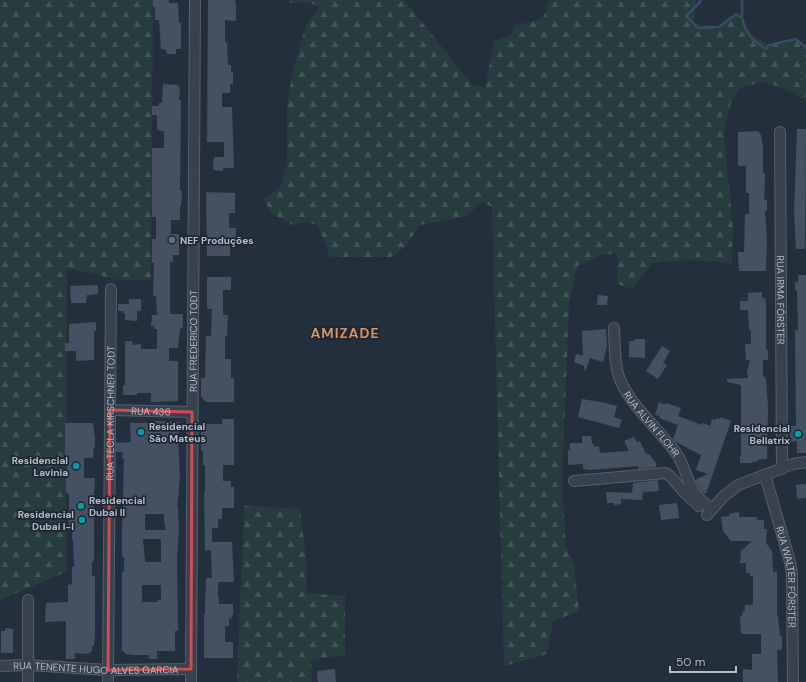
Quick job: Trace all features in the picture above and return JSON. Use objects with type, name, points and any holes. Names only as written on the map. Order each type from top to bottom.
[{"type":"street","name":"RUA FREDERICO TODT","points":[[191,682],[194,0]]},
{"type":"street","name":"RUA IRMA FÖRSTER","points":[[780,132],[782,468]]},
{"type":"street","name":"RUA TECLA KIRSCHNER TODT","points":[[108,682],[111,289]]},
{"type":"street","name":"RUA ALVIN FLOHR","points":[[614,328],[615,360],[618,376],[639,409],[678,455],[694,492],[709,513]]},
{"type":"street","name":"RUA 436","points":[[110,410],[192,412]]},
{"type":"street","points":[[574,482],[665,473],[670,476],[684,492],[709,513],[738,485],[782,468],[806,462]]},
{"type":"street","name":"RUA WALTER FÖRSTER","points":[[765,475],[790,562],[792,574],[793,682]]},
{"type":"street","points":[[28,600],[28,682]]},
{"type":"street","name":"RUA TENENTE HUGO ALVES GARCIA","points":[[0,666],[28,665],[108,670],[191,669]]},
{"type":"highlighted area","points":[[110,410],[192,412],[191,669],[108,670]]},
{"type":"green space","points":[[0,0],[153,0],[151,280],[119,280],[67,268],[66,572],[0,600]]},
{"type":"green space","points":[[287,0],[404,0],[472,84],[485,88],[494,41],[509,36],[515,26],[543,18],[550,0],[696,0],[694,24],[719,27],[736,14],[752,35],[769,45],[790,41],[802,41],[806,45],[806,101],[783,88],[764,82],[741,87],[731,102],[724,134],[733,229],[731,263],[690,260],[652,263],[633,289],[617,284],[617,253],[602,255],[577,266],[569,305],[562,483],[566,548],[574,564],[579,611],[553,621],[547,654],[504,666],[492,207],[482,202],[465,217],[420,225],[405,247],[391,257],[330,257],[318,225],[305,222],[293,225],[272,214],[264,200],[280,186],[287,163],[287,106],[293,69],[306,25],[319,7],[310,3],[290,3]]},
{"type":"green space","points":[[244,506],[300,509],[306,556],[307,593],[345,596],[345,655],[311,660],[312,682],[237,682]]},
{"type":"building","points":[[153,0],[169,0],[169,3],[178,3],[179,23],[181,23],[181,49],[176,49],[176,54],[167,54],[166,50],[161,49],[159,20],[155,20],[155,7],[153,7]]},
{"type":"building","points":[[208,0],[235,0],[236,6],[236,21],[225,20],[225,42],[227,42],[228,65],[231,65],[231,72],[233,72],[233,84],[230,84],[230,93],[222,93],[222,107],[232,107],[234,168],[223,168],[223,171],[213,170],[214,157],[224,157],[224,142],[207,142]]},
{"type":"building","points":[[163,84],[178,85],[178,87],[180,87],[180,191],[182,191],[180,220],[171,220],[171,234],[179,234],[179,255],[173,255],[173,262],[170,262],[170,314],[183,314],[183,327],[180,329],[178,348],[169,348],[169,361],[178,361],[178,401],[151,402],[151,393],[123,395],[123,385],[125,385],[125,341],[132,341],[133,345],[141,344],[141,349],[157,349],[157,329],[154,329],[154,326],[151,326],[152,315],[157,315],[156,296],[153,296],[154,263],[152,263],[152,239],[156,239],[156,217],[152,217],[152,148],[164,148],[164,131],[157,130],[157,115],[152,115],[152,106],[159,106],[159,103],[162,103]]},
{"type":"building","points":[[797,129],[806,129],[805,249],[796,249],[794,212]]},
{"type":"building","points":[[758,131],[761,135],[763,144],[763,173],[765,173],[764,200],[767,200],[767,211],[765,211],[767,241],[766,271],[739,271],[738,252],[744,252],[745,214],[749,214],[749,193],[746,193],[746,166],[739,166],[738,164],[738,132]]},
{"type":"building","points":[[206,192],[235,193],[235,213],[229,213],[229,228],[236,228],[236,243],[230,243],[230,256],[207,256]]},
{"type":"building","points":[[798,275],[806,275],[806,453],[797,453],[797,441],[790,442],[790,426],[796,426],[795,330],[798,330],[797,290],[795,290],[795,282],[798,282]]},
{"type":"building","points":[[207,277],[231,277],[231,290],[223,290],[223,315],[228,315],[227,336],[225,336],[225,359],[231,359],[231,378],[234,378],[234,402],[206,402],[201,396],[201,378],[205,378],[206,336],[211,336],[212,309],[207,309]]},
{"type":"building","points":[[98,285],[98,294],[87,295],[86,303],[71,303],[70,286]]},
{"type":"building","points":[[762,292],[762,298],[765,298],[766,302],[766,350],[768,350],[768,360],[763,360],[763,375],[766,379],[768,406],[767,459],[757,460],[757,462],[752,463],[740,463],[741,385],[727,382],[727,379],[748,378],[747,372],[750,360],[746,360],[745,344],[751,344],[751,330],[749,330],[748,310],[740,310],[740,301],[748,301],[748,293]]},
{"type":"building","points":[[598,295],[608,296],[607,305],[597,305]]},
{"type":"building","points":[[129,299],[141,299],[141,311],[137,311],[137,321],[125,320],[125,313],[123,313],[123,311],[118,311],[118,304],[129,304]]},
{"type":"building","points":[[96,322],[96,331],[94,331],[94,360],[76,361],[76,351],[65,351],[65,343],[69,343],[69,324]]},
{"type":"building","points":[[606,329],[607,346],[603,362],[590,358],[585,372],[584,366],[574,362],[577,354],[583,356],[582,331]]},
{"type":"building","points":[[634,339],[645,339],[645,358],[629,357],[629,341],[634,341]]},
{"type":"building","points":[[662,346],[670,351],[663,363],[667,365],[658,379],[646,371]]},
{"type":"building","points":[[582,399],[617,406],[614,417],[622,420],[619,428],[578,417]]},
{"type":"building","points":[[659,402],[665,405],[666,403],[681,408],[678,416],[702,425],[703,423],[710,426],[712,419],[720,419],[720,417],[731,421],[706,494],[701,491],[695,480],[708,474],[696,470],[701,455],[673,439],[678,425],[655,415]]},
{"type":"building","points":[[222,419],[234,419],[234,465],[223,465],[223,481],[231,481],[231,487],[234,487],[234,508],[222,508],[222,519],[218,519],[218,528],[212,528],[212,542],[232,542],[234,582],[218,582],[218,597],[219,604],[233,604],[233,615],[231,615],[232,619],[229,618],[229,626],[225,626],[225,642],[233,642],[233,658],[204,658],[206,578],[212,578],[211,550],[205,551],[205,465],[203,465],[203,451],[201,451],[201,425],[222,424]]},
{"type":"building","points":[[156,421],[179,422],[178,438],[180,477],[177,508],[179,530],[177,558],[178,631],[175,631],[175,651],[157,651],[157,659],[149,659],[149,655],[127,655],[122,650],[122,572],[124,572],[124,557],[122,557],[122,532],[124,459],[122,459],[123,452],[116,452],[116,443],[131,442],[130,423],[155,423]],"holes":[[[145,514],[164,514],[166,530],[145,530]],[[143,539],[161,539],[161,562],[145,562]],[[142,585],[161,585],[161,600],[158,600],[158,602],[142,602]]]},
{"type":"building","points":[[65,423],[93,423],[95,440],[93,458],[84,458],[84,478],[95,478],[94,560],[92,563],[92,576],[95,576],[95,637],[92,652],[89,652],[89,654],[75,653],[75,659],[66,659],[66,621],[45,622],[46,603],[68,602],[68,585],[72,584],[72,567],[74,567],[72,526],[69,526],[69,494],[66,492],[67,459],[65,459]]},
{"type":"building","points":[[582,436],[591,436],[592,444],[594,444],[594,447],[599,446],[600,453],[629,451],[624,441],[634,437],[637,442],[640,441],[646,454],[649,454],[656,463],[656,467],[638,469],[638,466],[590,470],[583,469],[583,464],[568,465],[568,450],[570,450],[570,443],[582,443]]},
{"type":"building","points":[[658,480],[659,491],[643,492],[642,500],[621,499],[621,504],[614,505],[614,503],[607,503],[606,492],[632,493],[633,483]]},
{"type":"building","points":[[806,484],[806,498],[797,499],[796,485]]},
{"type":"building","points":[[677,503],[679,518],[661,520],[659,505]]},
{"type":"building","points":[[739,512],[739,517],[757,517],[757,520],[764,520],[764,529],[767,529],[766,543],[772,551],[773,572],[777,572],[777,616],[780,636],[782,636],[782,650],[777,650],[778,682],[743,682],[743,669],[752,670],[752,654],[761,654],[761,634],[741,634],[740,616],[742,616],[743,611],[745,611],[745,605],[753,605],[753,576],[750,576],[750,573],[746,573],[746,563],[740,563],[740,552],[752,541],[731,541],[723,531],[721,517]]},
{"type":"building","points":[[5,628],[13,629],[13,653],[1,653],[1,631],[5,631]]},
{"type":"building","points":[[335,669],[336,682],[318,682],[317,671]]},
{"type":"waterway","points":[[700,0],[700,2],[686,16],[698,28],[719,27],[736,14],[742,18],[745,28],[750,36],[766,49],[769,45],[796,39],[806,48]]},
{"type":"waterway","points":[[742,0],[742,17]]},
{"type":"place","name":"NEF Produções","points":[[172,240]]},
{"type":"place","name":"Residencial São Mateus","points":[[141,432]]},
{"type":"place","name":"Residencial Bellatrix","points":[[798,434]]},
{"type":"place","name":"Residencial Lavinia","points":[[76,466]]},
{"type":"place","name":"Residencial Dubai II","points":[[81,506]]},
{"type":"place","name":"Residencial Dubai I-I","points":[[82,520]]},
{"type":"district","name":"AMIZADE","points":[[345,333]]}]
